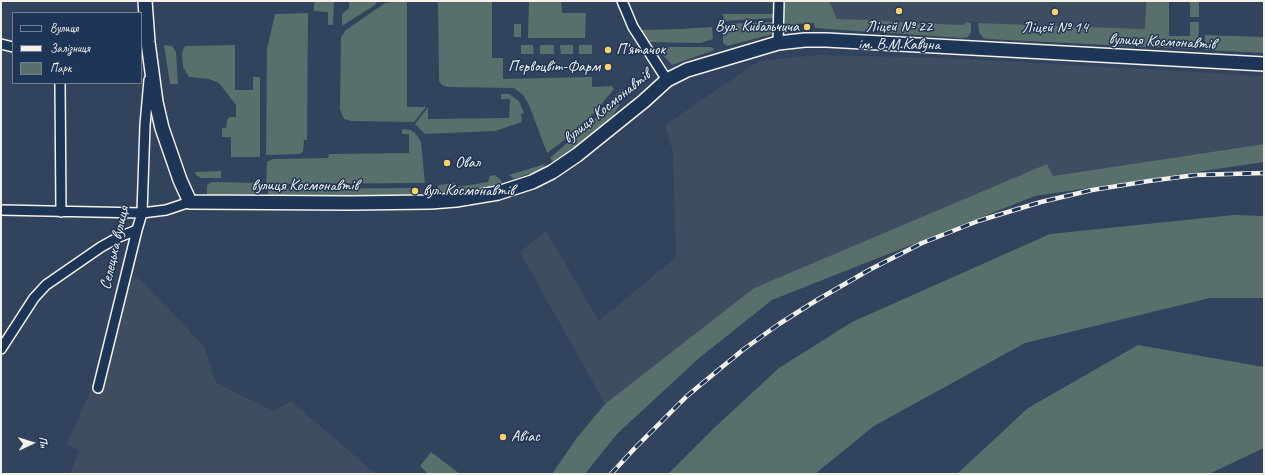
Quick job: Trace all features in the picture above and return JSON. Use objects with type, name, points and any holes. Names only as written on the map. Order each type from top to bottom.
[{"type":"street","name":"Селецька вулиця","points":[[98,388],[142,213],[149,68],[145,43],[145,1]]},
{"type":"street","points":[[622,1],[633,27],[667,80]]},
{"type":"street","points":[[778,1],[778,43]]},
{"type":"street","name":"вулиця Космонавтів","points":[[190,202],[431,202],[456,200],[498,193],[532,182],[552,172],[577,155],[638,106],[667,80],[687,70],[778,43],[805,40],[826,40],[1264,64]]},
{"type":"street","name":"Селецька вулиця","points":[[145,43],[162,128],[180,180],[190,202]]},
{"type":"street","points":[[1,44],[12,47]]},
{"type":"street","points":[[60,84],[61,212]]},
{"type":"street","points":[[1,210],[142,213],[166,210],[190,202]]},
{"type":"street","points":[[1,349],[34,298],[46,285],[101,247],[119,237],[137,230]]},
{"type":"shaded area","points":[[829,1],[1146,1],[1145,29],[966,22],[963,25],[837,19]]},
{"type":"shaded area","points":[[817,55],[947,58],[1264,76],[1264,144],[1053,176],[1047,164],[754,288],[632,385],[605,404],[520,252],[546,231],[599,321],[676,257],[673,153],[665,125],[759,61]]},
{"type":"shaded area","points":[[136,278],[142,281],[204,346],[216,383],[273,411],[291,401],[376,474],[70,474],[79,450],[67,444],[92,388],[104,387],[121,313],[130,283]]},
{"type":"green space","points":[[314,1],[334,1],[333,25],[328,25],[328,12],[314,11]]},
{"type":"green space","points":[[349,1],[378,1],[375,5],[342,26],[342,14],[349,8]]},
{"type":"green space","points":[[407,1],[407,107],[426,107],[414,122],[351,121],[344,119],[340,109],[341,37],[346,30],[385,3]]},
{"type":"green space","points":[[438,1],[492,1],[492,58],[503,58],[503,79],[592,77],[592,87],[612,86],[614,89],[597,110],[571,135],[547,153],[529,105],[523,95],[514,88],[447,87],[442,85],[439,81]]},
{"type":"green space","points":[[529,1],[561,1],[562,13],[586,13],[585,38],[528,38]]},
{"type":"green space","points":[[781,1],[829,1],[837,19],[870,20],[870,32],[815,28],[814,23],[796,24],[792,30],[781,31]]},
{"type":"green space","points":[[1146,1],[1169,1],[1169,36],[1190,36],[1190,22],[1199,22],[1198,49],[988,39],[983,38],[979,32],[978,23],[1145,29]]},
{"type":"green space","points":[[1190,1],[1199,1],[1199,17],[1190,17]]},
{"type":"green space","points":[[308,13],[307,140],[304,140],[303,152],[300,154],[266,155],[267,49],[275,14]]},
{"type":"green space","points":[[723,14],[773,14],[773,18],[724,21]]},
{"type":"green space","points":[[878,20],[963,25],[966,22],[971,23],[971,32],[968,37],[962,38],[877,32]]},
{"type":"green space","points":[[773,22],[773,34],[727,46],[723,43],[723,24]]},
{"type":"green space","points":[[514,24],[521,24],[521,37],[514,37]]},
{"type":"green space","points":[[712,27],[713,39],[701,43],[647,42],[640,32],[643,30]]},
{"type":"green space","points":[[1205,35],[1264,37],[1264,53],[1205,50]]},
{"type":"green space","points":[[164,45],[172,46],[176,52],[178,84],[170,84]]},
{"type":"green space","points":[[235,45],[235,90],[253,90],[253,77],[260,77],[260,157],[231,157],[231,137],[222,137],[222,128],[226,128],[227,120],[230,117],[236,117],[236,105],[219,83],[209,79],[189,77],[183,67],[182,54],[184,47]]},
{"type":"green space","points":[[521,45],[533,45],[534,54],[521,54]]},
{"type":"green space","points":[[540,45],[554,45],[554,54],[540,54]]},
{"type":"green space","points":[[560,45],[573,45],[573,54],[561,54]]},
{"type":"green space","points":[[579,45],[592,45],[592,54],[579,54]]},
{"type":"green space","points":[[661,47],[711,47],[714,49],[672,65],[660,52],[659,50]]},
{"type":"green space","points":[[624,89],[619,106],[612,117],[573,149],[555,162],[552,161],[550,158],[602,112],[616,95]]},
{"type":"green space","points":[[501,94],[509,94],[519,101],[524,113],[521,114],[522,122],[495,131],[425,134],[415,124],[428,107],[428,119],[509,118],[510,99],[501,99]]},
{"type":"green space","points":[[402,129],[411,130],[416,134],[421,142],[425,183],[266,184],[267,162],[273,159],[328,158],[329,154],[409,153],[409,134],[402,134]]},
{"type":"green space","points":[[1264,144],[1264,162],[1035,196],[772,300],[698,359],[617,434],[585,474],[552,474],[576,439],[605,404],[754,288],[1047,164],[1053,176]]},
{"type":"green space","points":[[545,164],[542,169],[514,179],[509,175]]},
{"type":"green space","points":[[221,171],[221,178],[201,178],[196,175],[195,172]]},
{"type":"green space","points":[[495,175],[501,180],[502,183],[468,191],[436,194],[436,190],[439,185],[455,183],[457,187],[488,182],[490,176]]},
{"type":"green space","points":[[212,182],[261,183],[261,191],[255,196],[207,195],[207,185]]},
{"type":"green space","points":[[414,188],[414,196],[274,196],[268,194],[267,189]]},
{"type":"green space","points":[[1234,215],[1264,216],[1264,298],[1210,298],[1025,343],[874,426],[815,474],[668,474],[712,430],[779,368],[852,322],[1050,234]]},
{"type":"green space","points":[[1138,345],[1264,367],[1264,448],[1209,474],[957,474],[1028,408]]},
{"type":"green space","points":[[431,452],[460,474],[428,474],[420,466]]},
{"type":"railway","points":[[611,474],[687,396],[744,349],[779,324],[817,300],[869,270],[922,243],[978,221],[1041,202],[1092,190],[1195,175],[1264,173]]},
{"type":"place","name":"Ліцей № 22 ім. В.М.Кавуна","points":[[899,11]]},
{"type":"place","name":"Ліцей № 14","points":[[1055,12]]},
{"type":"place","name":"Вул. Кибальчича","points":[[807,27]]},
{"type":"place","name":"П'ятачок","points":[[608,50]]},
{"type":"place","name":"Первоцвіт-Фарм","points":[[608,67]]},
{"type":"place","name":"Овал","points":[[447,163]]},
{"type":"place","name":"вул. Космонавтів","points":[[415,191]]},
{"type":"place","name":"Авіас","points":[[503,437]]}]
